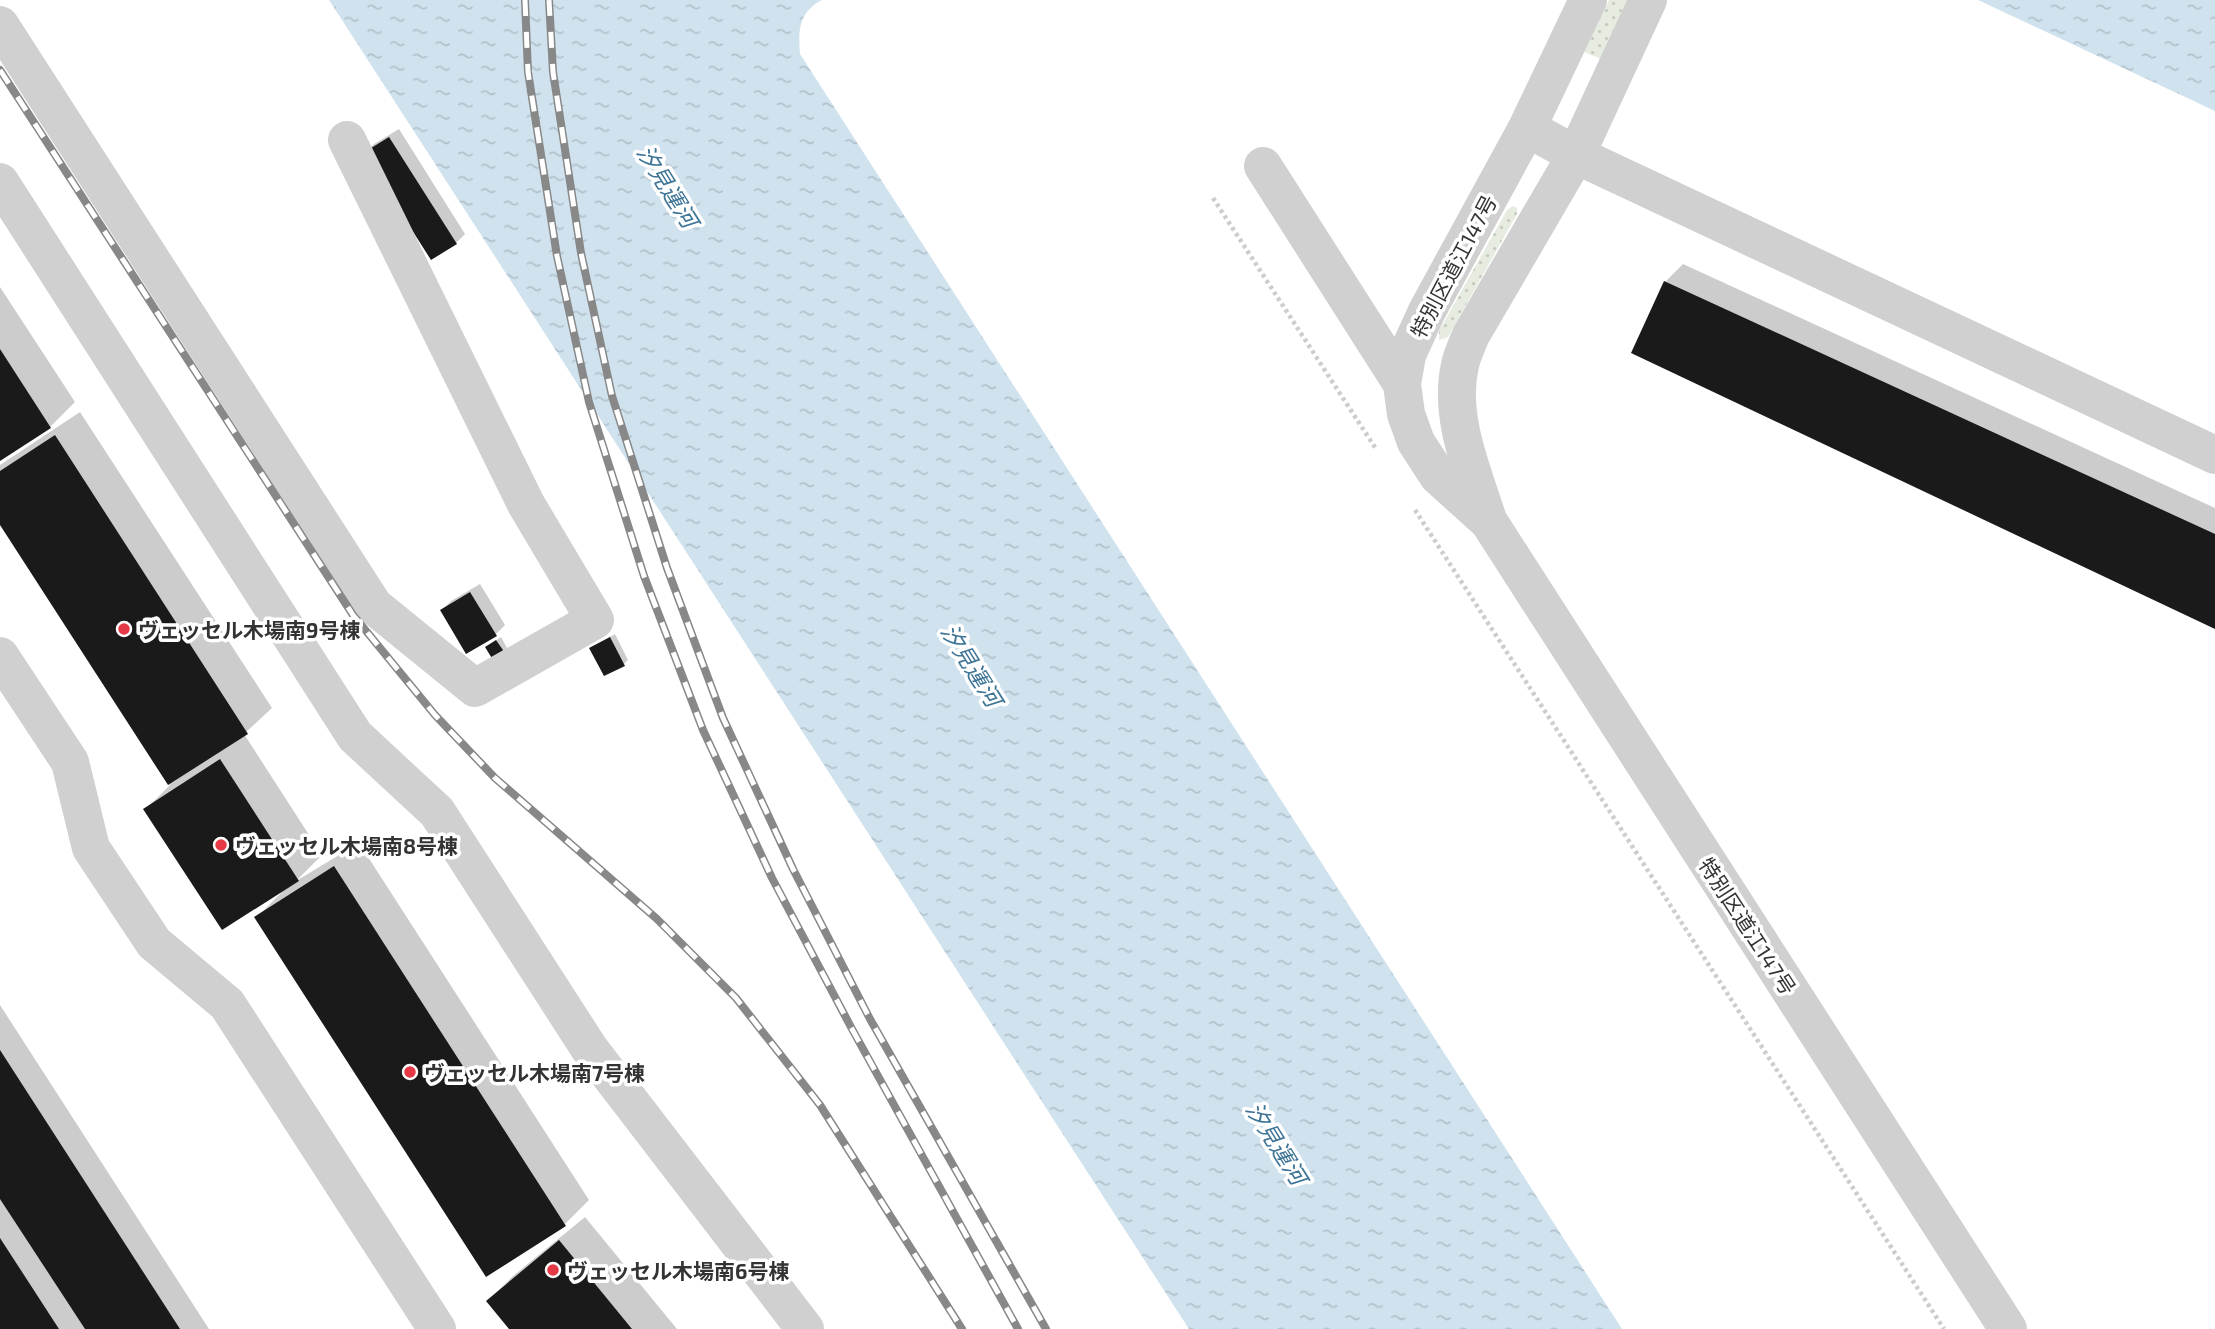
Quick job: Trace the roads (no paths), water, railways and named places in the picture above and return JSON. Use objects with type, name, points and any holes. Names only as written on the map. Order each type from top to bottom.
[{"type":"street","name":"特別区道江147号","points":[[1588,0],[1527,128],[1427,311],[1407,355],[1402,384],[1406,414],[1416,442],[1438,476],[1489,522],[2008,1329]]},
{"type":"street","name":"特別区道江147号","points":[[1489,522],[1459,418],[1457,386],[1460,364],[1471,335],[1576,155],[1648,0]]},
{"type":"street","points":[[0,25],[374,606],[475,688],[595,620],[526,504],[347,140]]},
{"type":"street","points":[[1527,128],[1576,155],[2215,455]]},
{"type":"street","points":[[1263,166],[1402,384]]},
{"type":"street","points":[[0,182],[355,736],[437,812],[589,1048],[805,1329]]},
{"type":"street","points":[[0,656],[70,762],[91,848],[154,943],[227,1004],[437,1329]]},
{"type":"water","name":"汐見運河","points":[[329,0],[822,0],[804,16],[799,37],[800,54],[1622,1329],[1189,1329]]},
{"type":"water","points":[[1978,0],[2215,0],[2215,111]]},
{"type":"railway","points":[[525,0],[528,72],[557,256],[589,402],[644,576],[703,730],[772,878],[1018,1329]]},
{"type":"railway","points":[[549,0],[553,72],[581,253],[612,396],[667,568],[723,718],[793,869],[870,1019],[1046,1329]]},
{"type":"railway","points":[[0,70],[353,615],[435,715],[495,778],[657,919],[736,998],[820,1105],[962,1329]]},
{"type":"place","name":"ヴェッセル木場南9号棟","points":[[124,629]]},
{"type":"place","name":"ヴェッセル木場南8号棟","points":[[221,845]]},
{"type":"place","name":"ヴェッセル木場南7号棟","points":[[410,1072]]},
{"type":"place","name":"ヴェッセル木場南6号棟","points":[[553,1270]]}]
